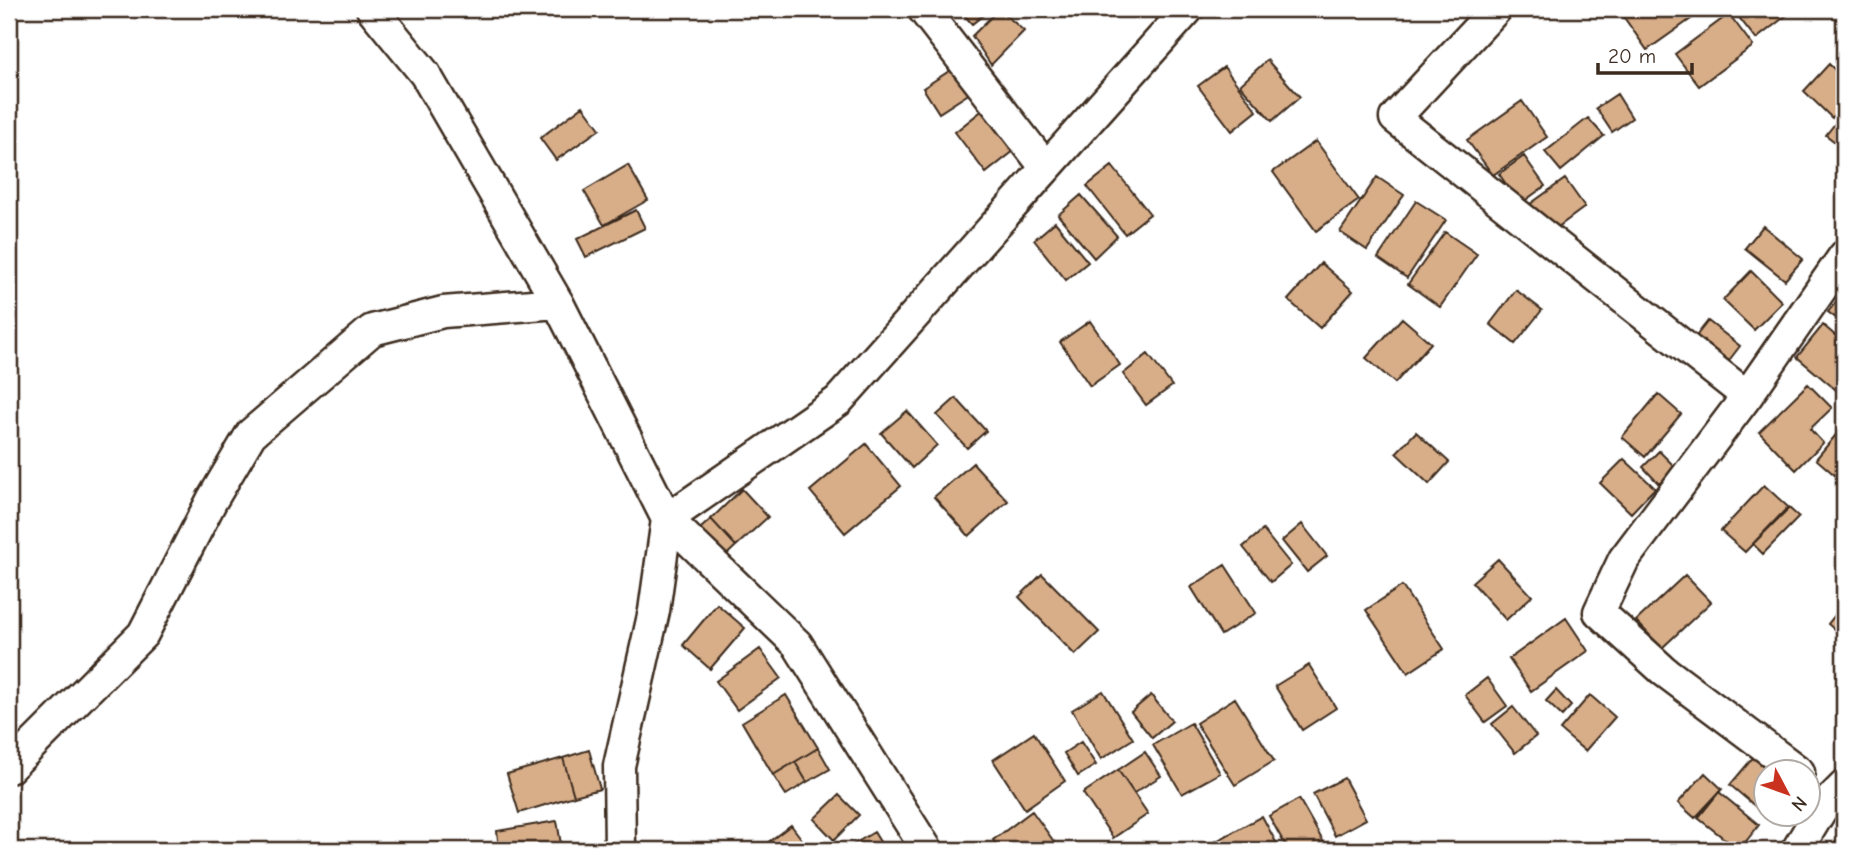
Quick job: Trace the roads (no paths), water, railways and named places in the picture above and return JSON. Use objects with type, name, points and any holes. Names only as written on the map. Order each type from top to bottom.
[{"type":"street","points":[[373,9],[425,74],[558,303],[667,519],[796,643],[927,850]]},
{"type":"street","points":[[923,9],[1046,168]]},
{"type":"street","points":[[620,850],[619,766],[654,611],[667,519],[838,401],[1188,9]]},
{"type":"street","points":[[1496,9],[1395,118],[1747,396]]},
{"type":"street","points":[[1780,758],[1664,671],[1599,612],[1624,558],[1747,396],[1844,256]]},
{"type":"street","points":[[9,768],[143,634],[212,500],[251,434],[372,330],[443,312],[558,303]]},
{"type":"street","points":[[1797,850],[1823,807],[1839,791],[1822,783]]}]
